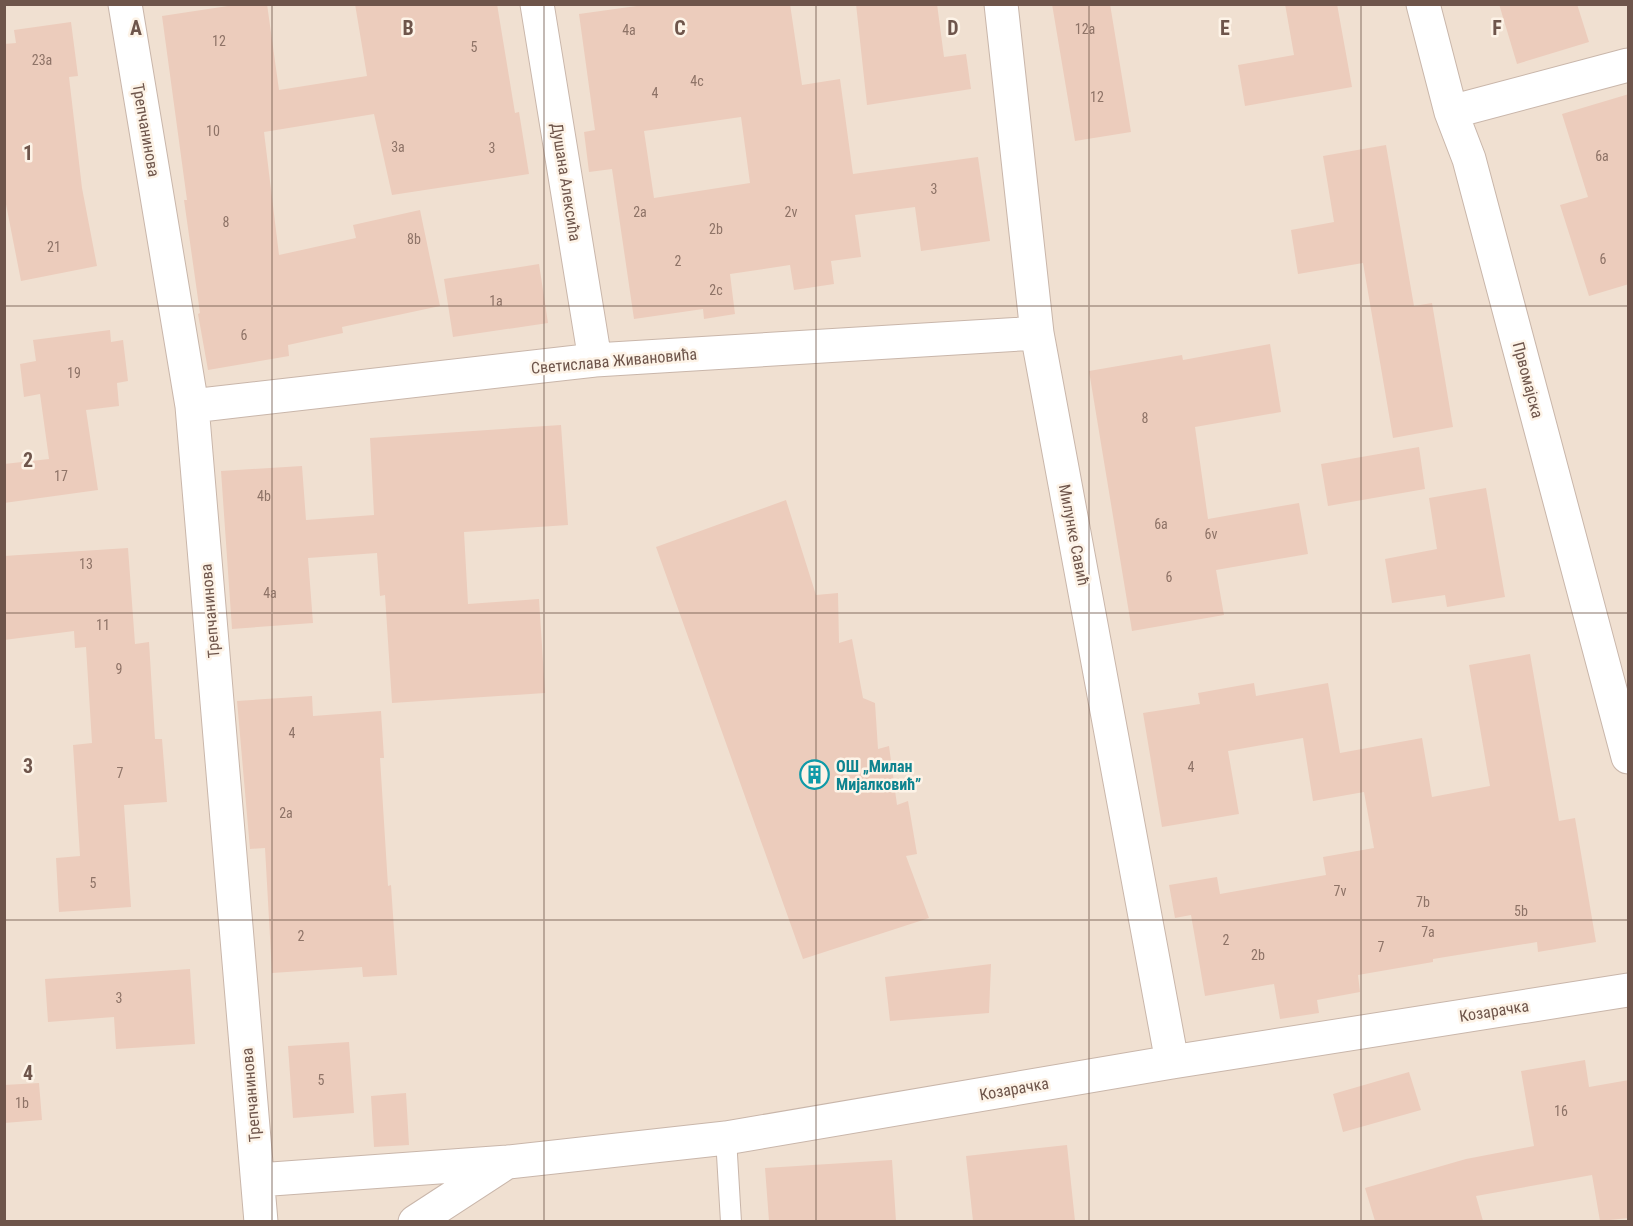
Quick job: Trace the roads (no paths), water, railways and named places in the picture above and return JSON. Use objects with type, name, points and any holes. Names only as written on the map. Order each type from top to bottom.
[{"type":"street","name":"Трепчанинова","points":[[124,4],[192,406],[261,1221]]},
{"type":"street","name":"Душана Алексића","points":[[537,4],[595,360]]},
{"type":"street","name":"Милунке Савић","points":[[1001,4],[1037,333],[1172,1062]]},
{"type":"street","name":"Првомајска","points":[[1423,4],[1450,112],[1469,159],[1622,706],[1629,757]]},
{"type":"street","points":[[1450,112],[1629,65]]},
{"type":"street","name":"Светислава Живановића","points":[[192,406],[595,360],[1037,333]]},
{"type":"street","name":"Козарачка","points":[[415,1221],[508,1162],[726,1138],[1172,1062],[1629,990]]},
{"type":"street","points":[[258,1180],[508,1162]]},
{"type":"lane","points":[[726,1138],[731,1221]]},
{"type":"place","name":"ОШ „Милан Мијалковић”","points":[[815,775]]}]
